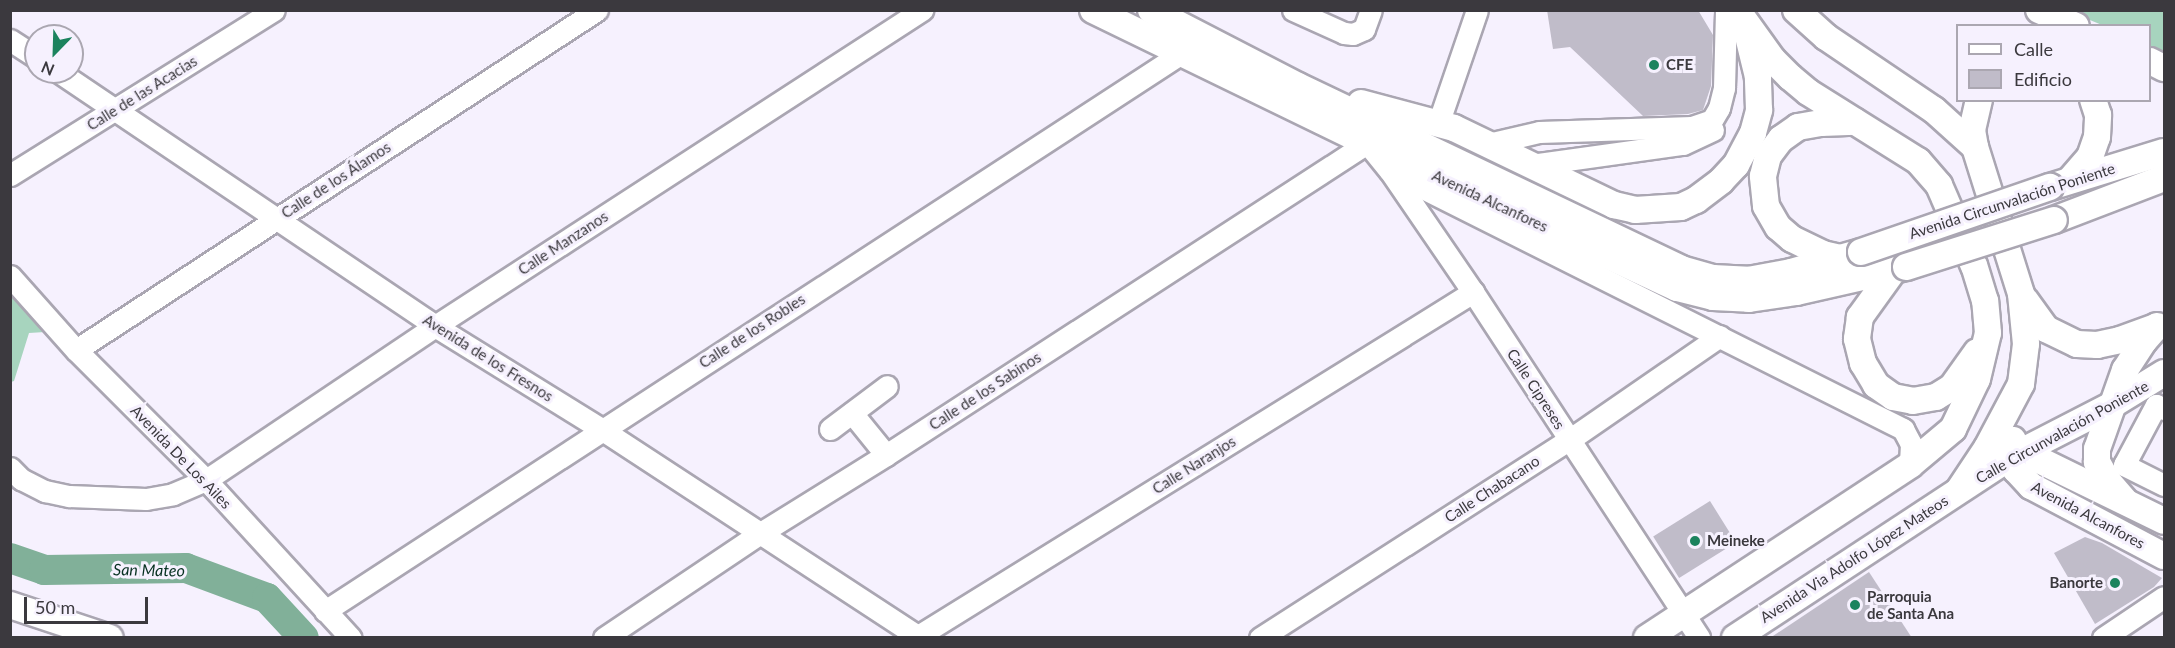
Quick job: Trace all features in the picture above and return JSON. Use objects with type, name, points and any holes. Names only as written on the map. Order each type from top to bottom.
[{"type":"main road","name":"Avenida Alcanfores","points":[[1093,10],[1180,54],[1677,288],[1713,297],[1749,299],[1900,269]]},
{"type":"main road","name":"Avenida Alcanfores","points":[[1151,10],[1298,86],[1681,269],[1713,278],[1748,280],[1791,272],[1850,255]]},
{"type":"main road","points":[[1796,10],[1826,38],[1934,110],[1975,147]]},
{"type":"main road","points":[[2039,10],[2071,24]]},
{"type":"main road","points":[[1298,86],[1438,124],[1488,144],[1592,196],[1635,210],[1681,207],[1708,193],[1729,173],[1746,150],[1759,110],[1758,76],[1735,13]]},
{"type":"main road","points":[[1647,638],[1910,465],[1953,429],[1964,411],[1977,379],[1988,333],[1985,301],[1974,266],[1939,185],[1918,161],[1855,122],[1790,77],[1773,60],[1735,13]]},
{"type":"main road","points":[[1975,147],[1972,130],[1979,102]]},
{"type":"main road","points":[[2060,184],[2090,157],[2097,137],[2098,115],[2094,102]]},
{"type":"main road","points":[[1850,255],[1823,254],[1792,239],[1778,227],[1766,206],[1762,176],[1768,156],[1780,139],[1798,127],[1821,123],[1855,122]]},
{"type":"main road","name":"Avenida Via Adolfo López Mateos","points":[[1735,638],[1959,490],[1987,448],[2021,384],[2026,344],[2021,294],[1975,147]]},
{"type":"main road","name":"Avenida Circunvalación Poniente","points":[[1850,255],[2060,184],[2164,152]]},
{"type":"main road","name":"Avenida Circunvalación Poniente","points":[[1900,269],[2054,220],[2164,178]]},
{"type":"main road","points":[[1900,269],[1860,317],[1857,339],[1863,363],[1876,385],[1893,397],[1913,401],[1936,397],[1952,387],[1988,333]]},
{"type":"main road","points":[[2021,294],[2046,329],[2077,344],[2109,343],[2161,325]]},
{"type":"main road","points":[[2125,501],[2107,480],[2097,462],[2097,449],[2112,405],[2135,353],[2161,325]]},
{"type":"main road","name":"Calle Circunvalación Poniente","points":[[1959,490],[2011,457],[2112,405],[2164,375]]},
{"type":"main road","points":[[2011,457],[2021,384]]},
{"type":"main road","name":"Avenida Alcanfores","points":[[2164,521],[2037,459],[2011,457],[2016,470],[2036,489],[2164,556]]},
{"type":"main road","points":[[10,605],[97,635]]},
{"type":"street","name":"Calle de las Acacias","points":[[10,175],[274,10]]},
{"type":"street","name":"Calle de los Álamos","points":[[76,350],[597,10]]},
{"type":"street","name":"Calle Manzanos","points":[[10,468],[21,479],[45,491],[69,496],[146,499],[173,494],[206,480],[435,326],[922,10]]},
{"type":"street","points":[[1293,10],[1344,33],[1353,34],[1364,29],[1371,10]]},
{"type":"street","points":[[1438,124],[1477,10]]},
{"type":"street","points":[[1488,144],[1539,132],[1692,127],[1712,120],[1719,108],[1724,88],[1735,13]]},
{"type":"street","points":[[1531,165],[1683,144],[1716,129],[1729,112],[1733,92],[1735,13]]},
{"type":"street","points":[[10,40],[24,49]]},
{"type":"street","name":"Calle de los Robles","points":[[325,611],[601,429],[1180,54]]},
{"type":"street","name":"Avenida de los Fresnos","points":[[77,84],[435,326],[601,429],[917,637]]},
{"type":"street","name":"Calle Cipreses","points":[[1367,143],[1390,171],[1473,292],[1699,638]]},
{"type":"street","name":"Calle de los Sabinos","points":[[604,638],[759,534],[886,455],[1367,143]]},
{"type":"street","name":"Avenida Alcanfores","points":[[1390,171],[1903,429],[1911,444],[1910,465]]},
{"type":"street","name":"Avenida De Los Ailes","points":[[10,276],[76,350],[206,480],[351,638]]},
{"type":"street","name":"Calle Naranjos","points":[[917,637],[1473,292]]},
{"type":"street","name":"Calle Chabacano","points":[[1260,638],[1569,440],[1720,336]]},
{"type":"street","points":[[830,429],[887,386]]},
{"type":"street","points":[[2164,410],[2156,405],[2124,465],[2164,485]]},
{"type":"street","points":[[852,413],[886,455]]},
{"type":"street","points":[[2103,638],[2164,597]]},
{"type":"green space","points":[[2068,11],[2164,11],[2164,56],[2151,50],[2151,24],[2100,24]]},
{"type":"green space","points":[[10,275],[32,301],[45,332],[29,333],[14,381],[11,382]]},
{"type":"building","name":"CFE","points":[[1547,10],[1698,10],[1713,35],[1711,86],[1703,110],[1688,114],[1643,116],[1570,47],[1553,49]]},
{"type":"building","name":"Meineke","points":[[1710,501],[1736,543],[1679,578],[1653,537]]},
{"type":"building","name":"Banorte","points":[[2085,537],[2102,543],[2162,578],[2154,587],[2095,624],[2054,553]]},
{"type":"building","name":"Parroquia de Santa Ana","points":[[1869,572],[1912,638],[1770,638]]},
{"type":"waterway","name":"San Mateo","points":[[10,558],[44,570],[186,568],[267,598],[304,638]]},
{"type":"place","name":"CFE","points":[[1654,65]]},
{"type":"place","name":"Meineke","points":[[1695,541]]},
{"type":"place","name":"Banorte","points":[[2115,583]]},
{"type":"place","name":"Parroquia de Santa Ana","points":[[1855,605]]}]
